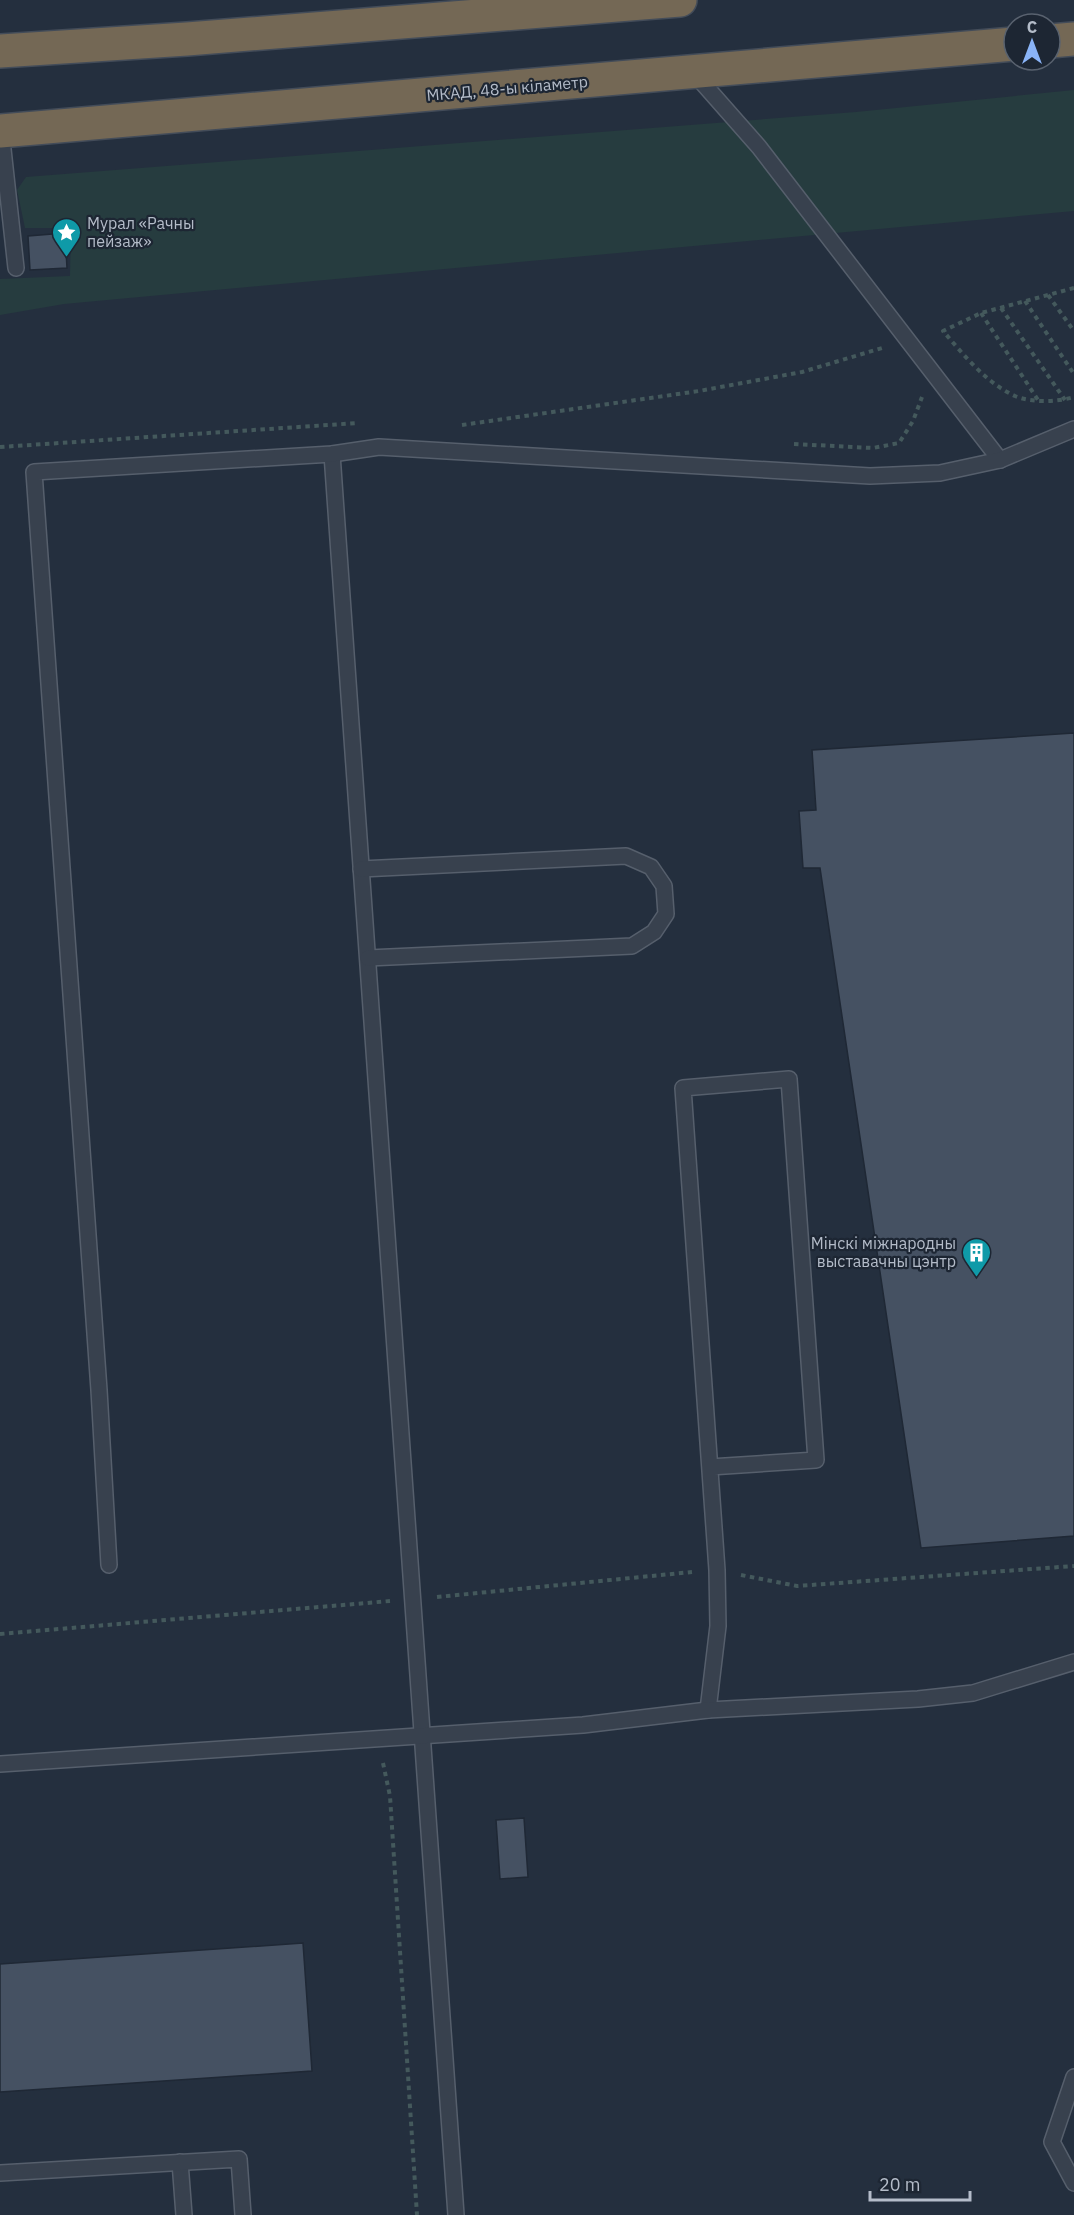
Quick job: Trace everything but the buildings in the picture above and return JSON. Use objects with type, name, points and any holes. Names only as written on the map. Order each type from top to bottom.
[{"type":"highway","points":[[0,51],[187,39],[680,0]]},
{"type":"highway","name":"МКАД, 48-ы кіламетр","points":[[1,131],[1002,45]]},
{"type":"lane","points":[[693,72],[759,147],[1000,460]]},
{"type":"lane","points":[[1,131],[16,268]]},
{"type":"lane","points":[[109,1565],[99,1390],[34,472],[332,454],[379,447],[870,476],[940,473],[1000,460],[1074,429]]},
{"type":"lane","points":[[332,454],[456,2215]]},
{"type":"lane","points":[[361,868],[626,856],[651,867],[664,886],[665,896],[666,914],[654,932],[632,946],[368,958]]},
{"type":"lane","points":[[708,1710],[718,1626],[717,1570],[683,1088],[789,1079],[816,1460],[710,1467]]},
{"type":"lane","points":[[0,1764],[583,1725],[708,1710],[918,1700],[973,1693],[1074,1662]]},
{"type":"lane","points":[[1074,2077],[1052,2142],[1074,2183]]},
{"type":"lane","points":[[0,2173],[239,2158],[243,2215]]},
{"type":"lane","points":[[180,2162],[184,2215]]},
{"type":"path","points":[[1074,288],[981,313],[943,331],[965,357],[1016,397],[1038,400],[1065,400],[1074,397]]},
{"type":"path","points":[[1048,295],[1074,331]]},
{"type":"path","points":[[1025,301],[1074,374]]},
{"type":"path","points":[[1001,308],[1065,400]]},
{"type":"path","points":[[981,313],[1038,400]]},
{"type":"path","points":[[480,428],[456,426],[710,389],[802,372],[882,348]]},
{"type":"path","points":[[790,444],[873,448],[899,443],[913,421],[922,395]]},
{"type":"path","points":[[0,447],[348,422],[369,423]]},
{"type":"path","points":[[0,1634],[413,1599],[717,1570],[797,1587],[1074,1566]]},
{"type":"path","points":[[383,1763],[390,1796],[417,2215]]},
{"type":"green space","points":[[1074,90],[1074,211],[64,304],[0,315],[0,279],[70,276],[71,228],[25,228],[17,190],[26,177],[856,112]]},
{"type":"place","name":"Мурал «Рачны пейзаж»","points":[[66,258]]},
{"type":"place","name":"Мінскі міжнародны выставачны цэнтр","points":[[977,1278]]}]
